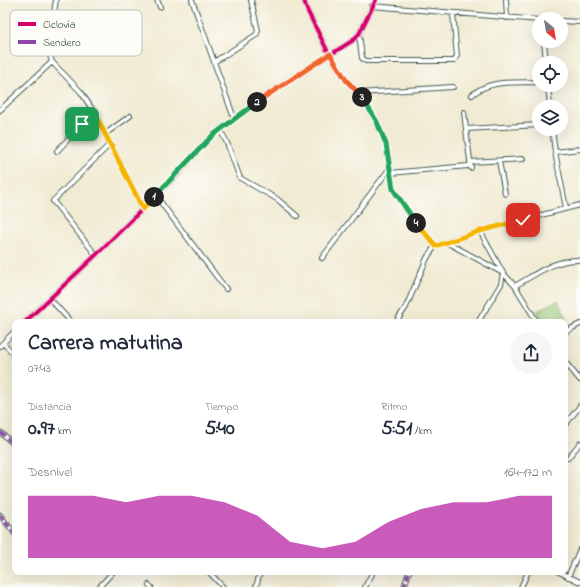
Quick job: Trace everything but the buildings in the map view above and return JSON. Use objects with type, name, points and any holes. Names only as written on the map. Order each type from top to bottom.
[{"type":"street","points":[[54,10],[56,0]]},
{"type":"street","points":[[157,0],[160,7]]},
{"type":"street","points":[[192,0],[234,118]]},
{"type":"street","points":[[214,62],[256,35],[258,31],[251,0]]},
{"type":"street","points":[[304,0],[307,10],[330,54],[346,80],[359,93],[383,136],[393,189],[399,199],[436,246]]},
{"type":"street","points":[[28,319],[143,209],[220,129],[268,93],[352,41],[359,34],[376,0]]},
{"type":"street","points":[[506,0],[507,18]]},
{"type":"street","points":[[372,6],[532,20]]},
{"type":"street","points":[[359,34],[362,58],[366,61],[454,61],[457,56],[453,14]]},
{"type":"street","points":[[568,21],[580,22]]},
{"type":"street","points":[[50,56],[52,62],[81,92],[94,112],[143,209]]},
{"type":"street","points":[[0,110],[52,62]]},
{"type":"street","points":[[472,95],[483,87],[495,84],[532,82]]},
{"type":"street","points":[[359,93],[453,87]]},
{"type":"street","points":[[57,151],[94,112]]},
{"type":"street","points":[[464,112],[469,165]]},
{"type":"street","points":[[105,134],[130,116]]},
{"type":"street","points":[[466,129],[532,125]]},
{"type":"street","points":[[220,129],[240,178],[277,200],[297,216]]},
{"type":"street","points":[[553,136],[566,208]]},
{"type":"street","points":[[96,255],[53,201],[110,144]]},
{"type":"street","points":[[555,152],[580,149]]},
{"type":"street","points":[[390,173],[523,159]]},
{"type":"street","points":[[499,161],[505,194]]},
{"type":"street","points":[[322,258],[390,168]]},
{"type":"street","points":[[156,196],[226,289]]},
{"type":"street","points":[[398,319],[406,307],[427,258],[436,246],[480,231],[580,205]]},
{"type":"street","points":[[480,231],[503,273],[515,286],[535,319]]},
{"type":"street","points":[[448,243],[503,273]]},
{"type":"street","points":[[515,286],[557,262],[567,259],[580,260]]},
{"type":"street","points":[[480,319],[502,284],[503,273]]},
{"type":"street","points":[[50,299],[68,319]]},
{"type":"street","points":[[568,330],[580,324]]},
{"type":"street","points":[[12,335],[2,344],[12,352]]},
{"type":"street","points":[[568,366],[580,380]]},
{"type":"street","points":[[568,421],[580,406]]},
{"type":"street","points":[[0,432],[12,442]]},
{"type":"street","points":[[568,458],[580,443]]},
{"type":"street","points":[[0,515],[12,530]]},
{"type":"street","points":[[580,549],[568,576],[580,580]]},
{"type":"street","points":[[99,587],[110,575]]},
{"type":"street","points":[[211,575],[223,587]]},
{"type":"street","points":[[256,587],[258,575]]},
{"type":"street","points":[[365,587],[371,575]]},
{"type":"street","points":[[404,587],[408,575]]},
{"type":"street","points":[[521,587],[527,575]]},
{"type":"green space","points":[[558,300],[566,319],[542,319],[537,311]]},
{"type":"marked path","points":[[0,432],[12,442]]},
{"type":"marked path","points":[[0,515],[12,530]]},
{"type":"marked path","points":[[404,587],[408,575]]},
{"type":"cycle path","points":[[304,0],[307,10],[329,54],[346,80],[359,93],[377,122],[386,144],[393,189],[409,214],[435,246]]},
{"type":"cycle path","points":[[28,319],[178,174],[211,136],[263,97],[352,41],[359,34],[376,0]]},
{"type":"route","points":[[82,124],[94,112],[143,209],[178,174],[212,136],[263,97],[330,54],[346,80],[359,93],[366,103],[377,122],[386,144],[390,168],[390,180],[393,189],[409,214],[436,246],[480,231],[523,220]]}]
